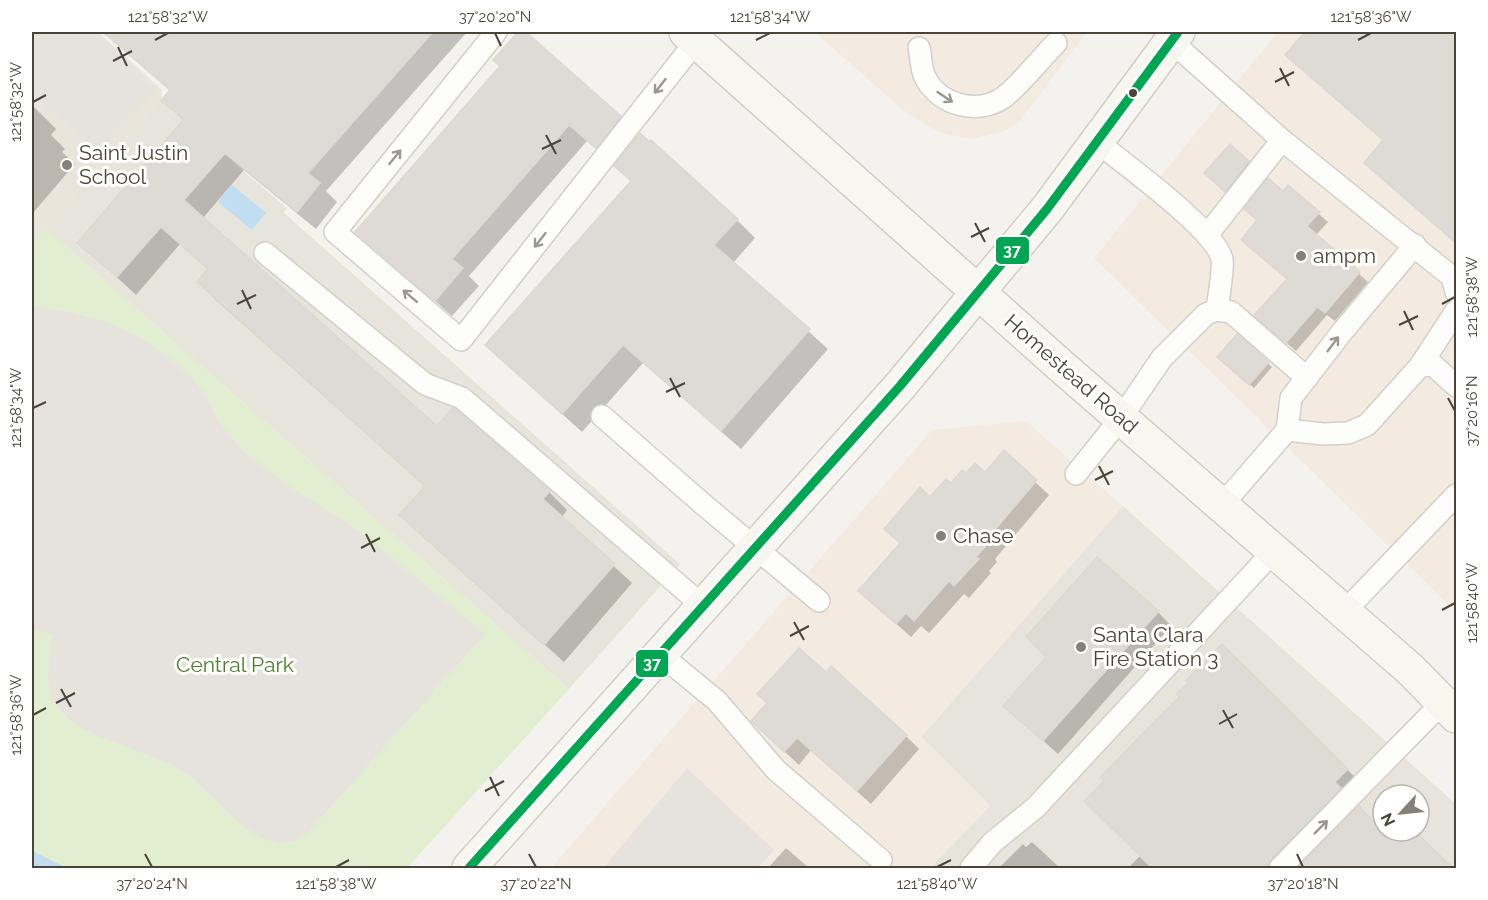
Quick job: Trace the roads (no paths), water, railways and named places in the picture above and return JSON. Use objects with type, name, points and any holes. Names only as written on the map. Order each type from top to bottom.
[{"type":"main road","name":"Homestead Road","points":[[692,36],[979,293],[1411,670],[1450,709]]},
{"type":"main road","points":[[469,868],[900,386],[979,293],[1047,209],[1175,36]]},
{"type":"lane","points":[[496,32],[335,232],[461,340],[692,36]]},
{"type":"lane","points":[[1175,36],[1282,140],[1452,277],[1456,292]]},
{"type":"lane","points":[[919,48],[924,75],[935,90],[951,103],[970,106],[990,105],[1004,97],[1056,43]]},
{"type":"lane","points":[[1208,234],[1282,140]]},
{"type":"lane","points":[[1096,141],[1208,234],[1222,260],[1217,310]]},
{"type":"lane","points":[[1222,506],[1287,430],[1291,399],[1342,332],[1415,246]]},
{"type":"lane","points":[[265,253],[425,384],[462,398],[703,606]]},
{"type":"lane","points":[[1076,474],[1121,418],[1162,358],[1206,314],[1217,310],[1231,312],[1307,378]]},
{"type":"lane","points":[[1287,430],[1323,434],[1348,433],[1367,425],[1420,366],[1456,311]]},
{"type":"lane","points":[[1420,366],[1433,365],[1456,386]]},
{"type":"lane","points":[[602,416],[819,601]]},
{"type":"lane","points":[[1344,612],[1456,495]]},
{"type":"lane","points":[[971,868],[992,843],[1036,807],[1274,551]]},
{"type":"lane","points":[[661,655],[717,701],[776,770],[881,860]]},
{"type":"lane","points":[[1280,868],[1450,709]]},
{"type":"water","points":[[232,185],[266,213],[252,230],[218,202]]},
{"type":"water","points":[[32,851],[67,868],[32,868]]},
{"type":"place","name":"Saint Justin School","points":[[67,165]]},
{"type":"place","name":"ampm","points":[[1301,256]]},
{"type":"place","name":"Chase","points":[[941,536]]},
{"type":"place","name":"Santa Clara Fire Station 3","points":[[1081,647]]},
{"type":"park label","name":"Central Park","points":[[235,665]]}]
